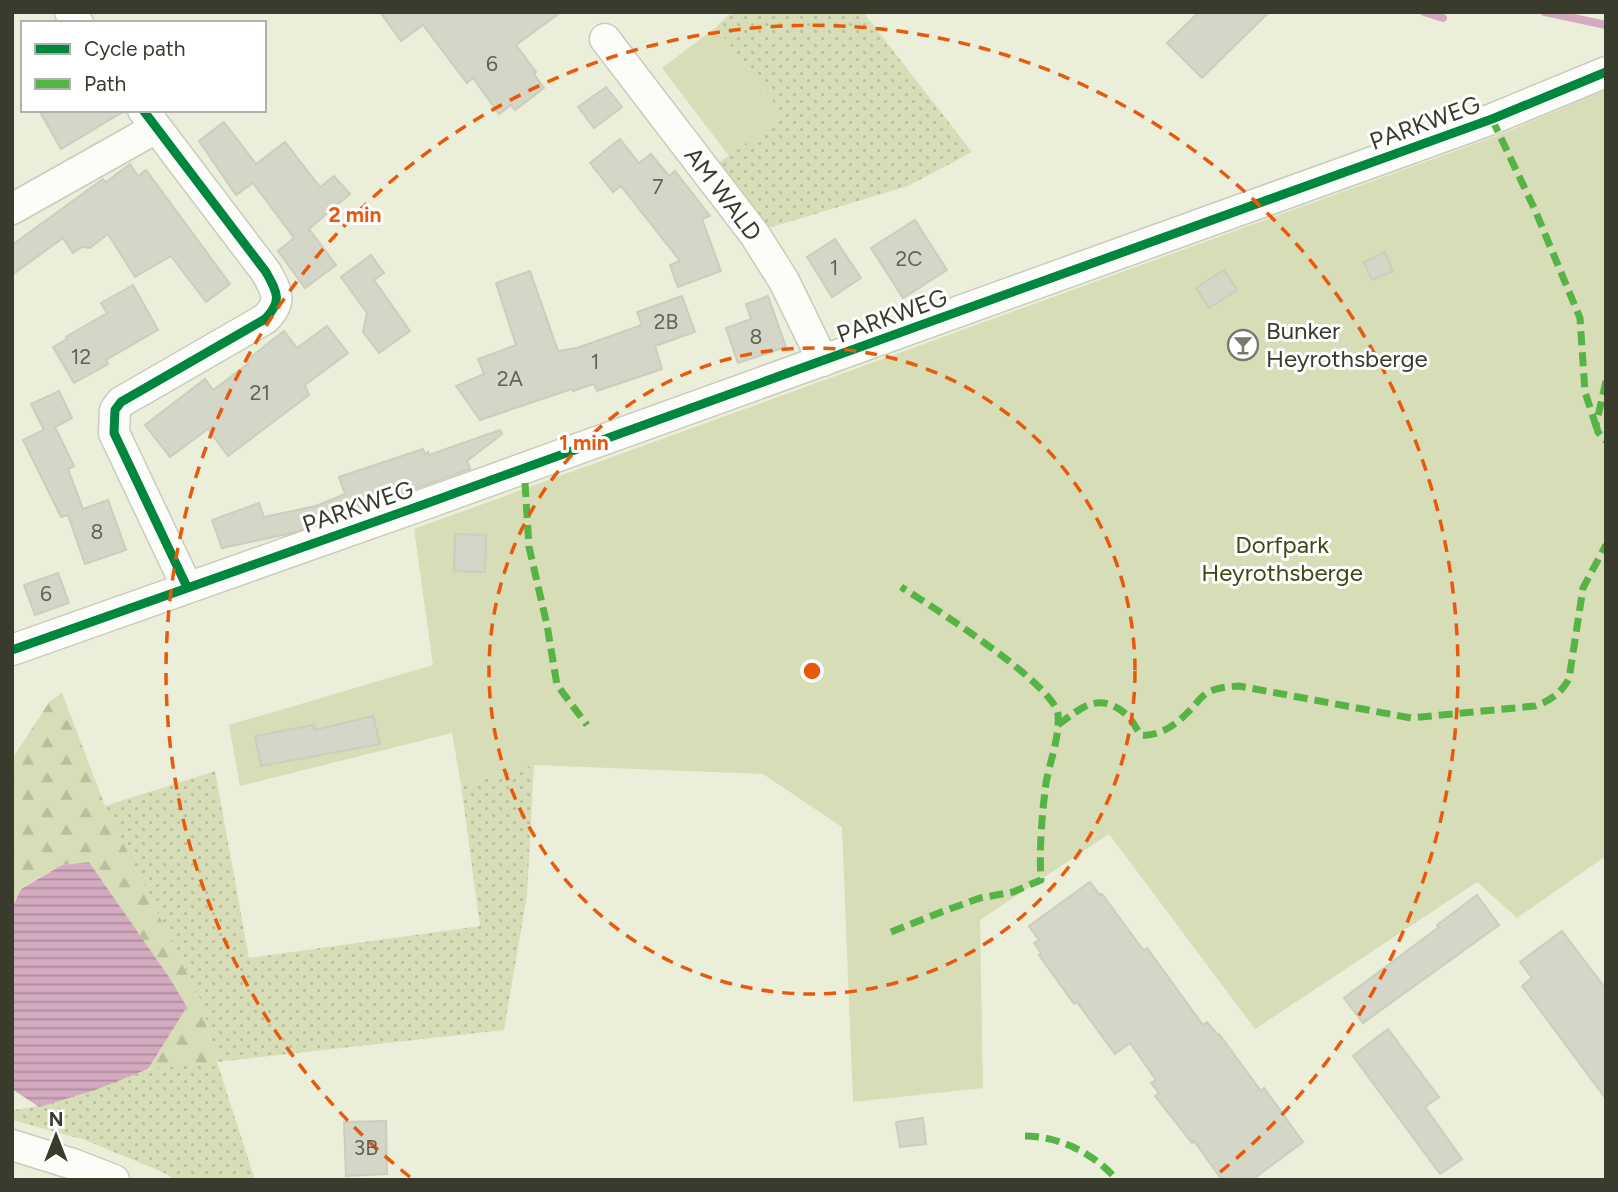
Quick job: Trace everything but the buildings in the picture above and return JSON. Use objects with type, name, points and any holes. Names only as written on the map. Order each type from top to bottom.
[{"type":"street","name":"AM WALD","points":[[605,38],[755,235],[784,281],[823,361]]},
{"type":"street","name":"PARKWEG","points":[[12,650],[425,505],[1492,119],[1606,72]]},
{"type":"street","points":[[12,209],[150,119],[275,289],[277,300],[274,309],[265,319],[121,402],[115,410],[114,433],[187,587]]},
{"type":"street","points":[[12,1144],[114,1180]]},
{"type":"green space","points":[[732,12],[863,12],[972,152],[908,186],[765,229],[716,165],[783,115],[716,27]]},
{"type":"green space","points":[[716,27],[783,115],[729,156],[662,68]]},
{"type":"green space","name":"Dorfpark Heyrothsberge","points":[[1606,90],[1606,856],[1517,918],[1477,882],[1255,1029],[1109,834],[980,920],[983,1088],[853,1102],[842,827],[763,774],[534,765],[461,785],[452,733],[240,786],[229,725],[433,665],[414,529],[1499,135]]},
{"type":"green space","points":[[62,693],[105,806],[200,999],[217,1062],[148,1069],[187,1007],[89,862],[62,865],[21,888],[12,908],[12,759],[50,701]]},
{"type":"green space","points":[[534,765],[527,895],[504,1030],[217,1062],[255,1180],[175,1180],[167,1174],[85,1140],[12,1120],[12,1110],[65,1099],[147,1070],[217,1061],[200,999],[105,806],[215,771],[249,958],[480,926],[461,785]]},
{"type":"shaded area","points":[[89,862],[187,1007],[148,1069],[95,1090],[39,1107],[12,1089],[12,908],[21,889],[62,865]]},
{"type":"waterway","points":[[1424,12],[1443,18]]},
{"type":"waterway","points":[[1545,12],[1606,25]]},
{"type":"marked path","points":[[1492,119],[1535,210],[1580,318],[1585,392],[1598,432]]},
{"type":"marked path","points":[[1606,381],[1596,425],[1606,441]]},
{"type":"marked path","points":[[525,483],[529,547],[547,625],[557,685],[587,725]]},
{"type":"marked path","points":[[1058,725],[1083,707],[1100,703],[1118,708],[1128,716],[1141,735],[1154,734],[1178,721],[1207,693],[1219,688],[1239,686],[1411,718],[1535,706],[1555,696],[1569,679],[1583,588],[1606,545]]},
{"type":"marked path","points":[[891,932],[980,898],[1013,892],[1041,880],[1045,795],[1058,722],[1058,714],[1051,701],[1014,665],[901,587]]},
{"type":"marked path","points":[[1025,1136],[1051,1139],[1076,1148],[1098,1162],[1117,1180]]},
{"type":"cycle path","points":[[12,650],[1492,119],[1606,72]]},
{"type":"cycle path","points":[[145,112],[266,272],[276,296],[274,307],[265,319],[121,402],[115,410],[114,433],[187,587]]},
{"type":"place","name":"Bunker Heyrothsberge","points":[[1243,345]]}]
